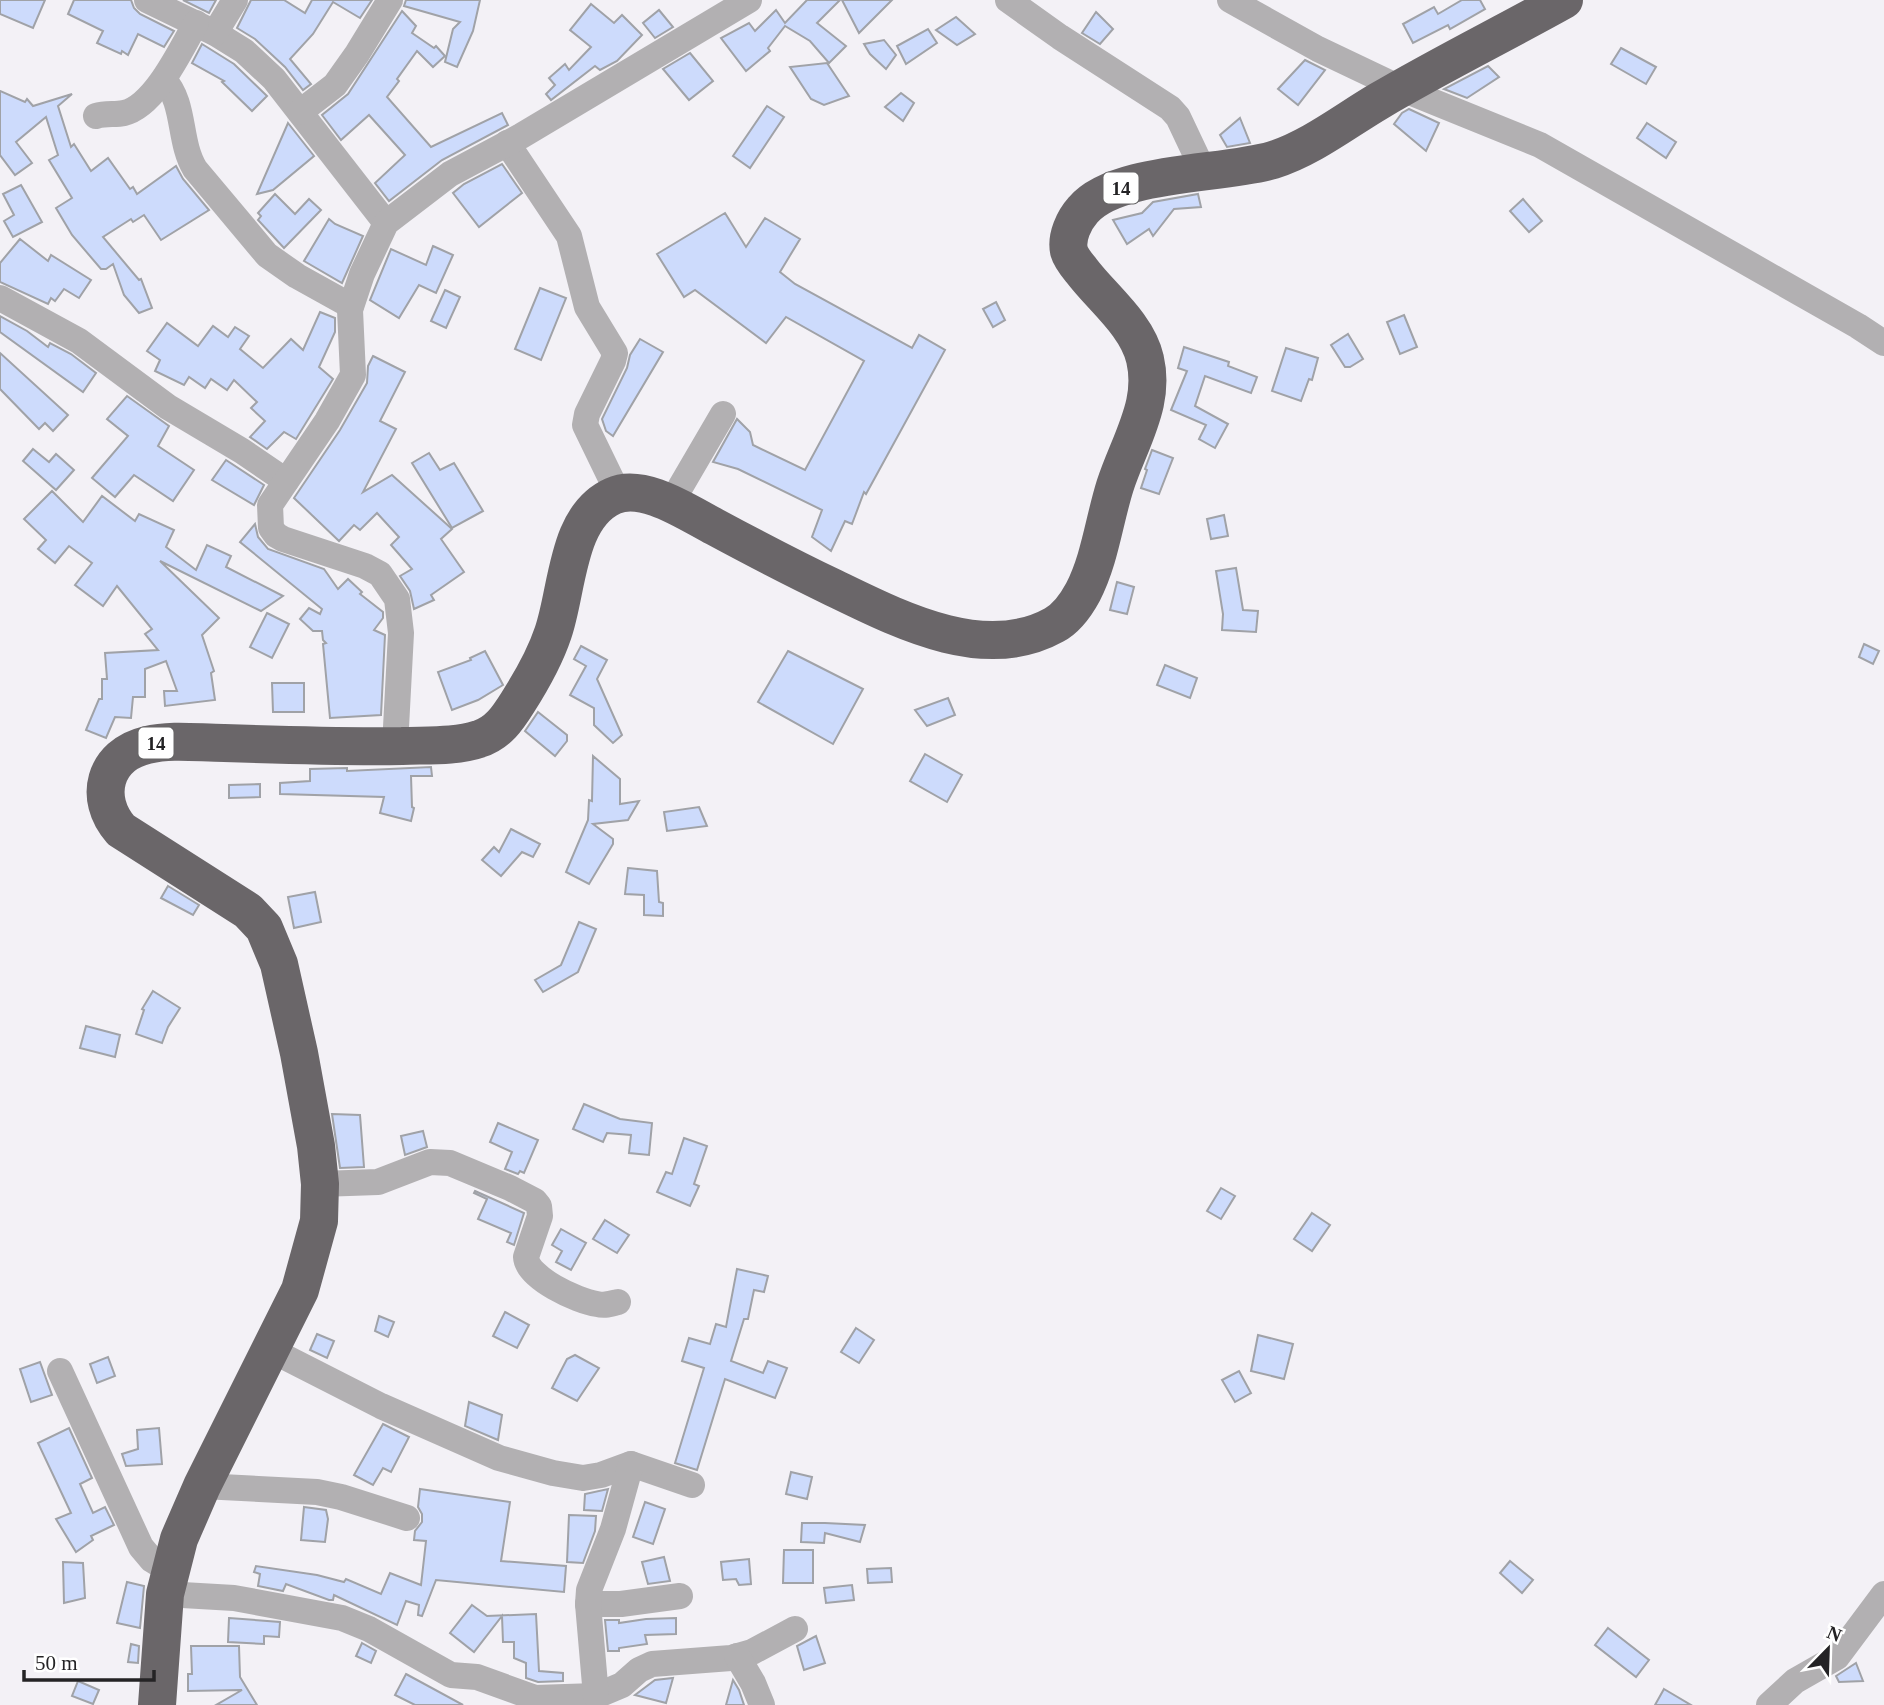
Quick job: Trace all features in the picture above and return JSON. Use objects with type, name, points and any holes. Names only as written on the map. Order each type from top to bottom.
[{"type":"highway","name":"14","points":[[157,1705],[168,1583],[179,1539],[202,1486],[300,1290],[319,1222],[320,1184],[299,1053],[279,964],[264,928],[248,911],[121,830],[111,819],[106,806],[107,781],[119,759],[152,743],[171,742],[322,747],[476,741],[502,725],[528,686],[554,630],[581,528],[594,508],[618,493],[640,493],[671,503],[785,564],[901,621],[952,635],[988,640],[1025,635],[1056,624],[1071,611],[1088,581],[1100,548],[1117,479],[1144,409],[1147,393],[1146,365],[1135,335],[1072,258],[1068,243],[1078,215],[1095,199],[1142,181],[1234,170],[1278,159],[1564,0]]},
{"type":"street","points":[[147,0],[206,28],[244,51],[274,79],[386,223]]},
{"type":"street","points":[[96,116],[126,113],[139,104],[164,80],[206,28],[235,0]]},
{"type":"street","points":[[300,112],[335,85],[390,0]]},
{"type":"street","points":[[395,746],[401,634],[397,599],[380,574],[365,566],[283,539],[276,534],[271,528],[270,505],[345,393],[353,375],[349,318],[351,306],[362,274],[386,223],[450,174],[749,0]]},
{"type":"street","points":[[1008,0],[1170,108],[1178,117],[1204,172]]},
{"type":"street","points":[[1230,0],[1318,49],[1402,89],[1540,145],[1884,343]]},
{"type":"street","points":[[164,80],[176,97],[191,162],[219,199],[267,255],[297,276],[351,306]]},
{"type":"street","points":[[507,143],[569,236],[587,307],[615,353],[587,414],[585,425],[618,493]]},
{"type":"street","points":[[0,298],[79,341],[168,407],[232,444],[286,481]]},
{"type":"street","points":[[671,503],[723,414]]},
{"type":"street","points":[[320,1184],[378,1182],[430,1161],[450,1163],[510,1188],[535,1201],[539,1206],[540,1216],[526,1257],[529,1270],[584,1301],[607,1305],[618,1302]]},
{"type":"street","points":[[271,1350],[381,1406],[499,1458],[583,1478],[601,1475],[631,1464],[692,1485]]},
{"type":"street","points":[[60,1371],[141,1547],[168,1583],[342,1618],[369,1629],[451,1675],[477,1677],[535,1698],[596,1696],[615,1688],[652,1664],[737,1656],[752,1652],[795,1629]]},
{"type":"street","points":[[596,1696],[588,1604],[591,1584],[613,1529],[631,1464]]},
{"type":"street","points":[[202,1486],[317,1492],[407,1518]]},
{"type":"street","points":[[1769,1705],[1795,1681],[1837,1657],[1884,1594]]},
{"type":"street","points":[[588,1604],[621,1604],[680,1596]]},
{"type":"street","points":[[737,1656],[762,1705]]},
{"type":"building","points":[[0,0],[45,0],[33,28],[0,14]]},
{"type":"building","points":[[74,0],[131,0],[140,14],[174,31],[164,47],[138,34],[128,55],[122,51],[121,54],[97,43],[103,31],[68,14]]},
{"type":"building","points":[[183,0],[216,0],[209,13]]},
{"type":"building","points":[[251,0],[284,0],[305,13],[312,0],[372,0],[360,18],[333,2],[313,34],[290,59],[311,84],[303,90],[285,67],[255,39],[237,28]]},
{"type":"building","points":[[406,0],[480,0],[473,31],[457,67],[445,62],[453,29],[460,22],[404,6]]},
{"type":"building","points":[[807,0],[840,0],[817,23],[846,46],[829,63],[810,41],[785,26],[768,48],[770,51],[746,71],[721,38],[749,23],[755,31],[776,10],[785,23]]},
{"type":"building","points":[[842,0],[892,0],[859,33]]},
{"type":"building","points":[[1462,0],[1480,0],[1485,9],[1450,29],[1448,25],[1413,43],[1403,24],[1434,7],[1438,14]]},
{"type":"building","points":[[591,4],[614,23],[622,15],[642,35],[617,61],[600,70],[595,66],[551,100],[546,94],[555,85],[549,78],[565,64],[569,70],[591,47],[570,30]]},
{"type":"building","points":[[659,10],[673,27],[655,38],[643,23]]},
{"type":"building","points":[[402,11],[416,26],[412,33],[434,48],[436,46],[445,56],[433,67],[417,51],[387,97],[431,147],[502,113],[508,125],[442,160],[389,201],[375,183],[405,155],[369,115],[341,140],[322,115],[348,94]]},
{"type":"building","points":[[1096,12],[1113,29],[1100,44],[1082,33]]},
{"type":"building","points":[[956,17],[975,34],[957,45],[936,30]]},
{"type":"building","points":[[928,29],[937,43],[906,64],[897,46]]},
{"type":"building","points":[[884,40],[896,55],[886,69],[870,54],[864,44]]},
{"type":"building","points":[[202,44],[234,64],[267,96],[252,111],[222,82],[224,81],[192,63]]},
{"type":"building","points":[[1621,48],[1656,67],[1646,84],[1611,64]]},
{"type":"building","points":[[690,53],[713,81],[689,100],[663,69]]},
{"type":"building","points":[[1305,60],[1325,70],[1298,105],[1278,89]]},
{"type":"building","points":[[827,63],[849,96],[824,105],[811,99],[790,67]]},
{"type":"building","points":[[1488,66],[1499,77],[1467,98],[1444,89]]},
{"type":"building","points":[[0,91],[25,102],[27,99],[33,106],[72,94],[58,106],[71,147],[74,144],[91,171],[108,158],[130,189],[133,187],[137,194],[176,166],[183,179],[209,210],[161,240],[144,215],[133,222],[131,219],[103,237],[139,280],[141,279],[152,308],[139,313],[124,295],[113,264],[101,269],[72,235],[56,208],[72,198],[49,160],[58,155],[46,117],[16,142],[32,163],[15,175],[0,155]]},
{"type":"building","points":[[901,93],[914,103],[903,121],[885,107]]},
{"type":"building","points":[[767,106],[784,117],[750,168],[733,156]]},
{"type":"building","points":[[1409,109],[1439,123],[1426,151],[1394,124],[1402,113]]},
{"type":"building","points":[[1240,118],[1250,143],[1227,147],[1220,135]]},
{"type":"building","points":[[288,123],[314,156],[273,190],[257,194]]},
{"type":"building","points":[[1647,123],[1676,142],[1666,158],[1637,138]]},
{"type":"building","points":[[502,164],[522,193],[479,227],[453,193],[464,184]]},
{"type":"building","points":[[21,185],[42,222],[13,237],[4,221],[14,215],[3,194]]},
{"type":"building","points":[[275,194],[295,214],[309,199],[321,210],[284,248],[258,220],[261,216],[258,213]]},
{"type":"building","points":[[1198,194],[1201,207],[1174,209],[1153,236],[1149,229],[1127,244],[1113,220],[1142,213],[1153,202]]},
{"type":"building","points":[[1523,199],[1542,221],[1529,232],[1510,211]]},
{"type":"building","points":[[725,213],[746,247],[765,218],[800,239],[780,272],[795,284],[912,348],[919,335],[945,350],[866,494],[864,492],[852,524],[845,521],[831,551],[812,537],[822,510],[738,469],[713,462],[737,419],[750,432],[753,445],[805,470],[864,361],[786,317],[766,343],[695,290],[684,297],[657,254]]},
{"type":"building","points":[[329,219],[363,236],[342,283],[304,261]]},
{"type":"building","points":[[20,239],[48,261],[51,255],[91,280],[79,298],[64,289],[55,301],[51,298],[48,304],[0,282],[0,263]]},
{"type":"building","points":[[433,246],[453,255],[436,293],[419,285],[399,318],[370,300],[391,249],[426,265]]},
{"type":"building","points":[[540,288],[566,298],[541,360],[515,349]]},
{"type":"building","points":[[445,290],[460,297],[446,328],[431,321]]},
{"type":"building","points":[[996,302],[1005,320],[993,327],[983,309]]},
{"type":"building","points":[[320,312],[335,318],[335,332],[319,367],[333,379],[296,439],[284,432],[267,449],[250,437],[265,421],[251,408],[257,402],[234,380],[227,390],[211,379],[205,388],[189,377],[184,385],[155,371],[160,360],[147,351],[167,323],[198,346],[213,326],[228,337],[235,327],[249,336],[240,349],[263,368],[291,339],[303,350]]},
{"type":"building","points":[[1404,315],[1417,347],[1400,354],[1387,322]]},
{"type":"building","points":[[0,316],[48,347],[50,343],[71,354],[96,373],[83,392],[0,332]]},
{"type":"building","points":[[1348,334],[1363,359],[1345,367],[1331,345]]},
{"type":"building","points":[[640,339],[663,352],[613,436],[606,431],[602,419],[627,368],[630,355]]},
{"type":"building","points":[[1184,347],[1229,362],[1228,366],[1257,377],[1251,393],[1205,376],[1195,406],[1228,424],[1215,448],[1199,439],[1206,425],[1171,410],[1187,371],[1178,368]]},
{"type":"building","points":[[1286,348],[1318,358],[1312,380],[1309,379],[1301,401],[1272,391]]},
{"type":"building","points":[[0,353],[68,415],[53,431],[45,423],[39,429],[0,389]]},
{"type":"building","points":[[373,356],[405,372],[380,421],[396,429],[363,492],[392,475],[452,529],[441,539],[464,572],[431,595],[434,600],[414,609],[410,591],[400,576],[412,569],[391,545],[399,537],[377,513],[360,530],[354,525],[339,541],[294,498],[340,430],[367,383],[368,366]]},
{"type":"building","points":[[127,396],[169,426],[158,446],[194,470],[173,501],[134,475],[115,497],[92,478],[128,436],[107,419]]},
{"type":"building","points":[[33,449],[49,462],[56,454],[74,470],[56,490],[23,461]]},
{"type":"building","points":[[1152,450],[1173,458],[1159,494],[1141,488]]},
{"type":"building","points":[[429,453],[440,470],[454,463],[483,511],[452,528],[412,463]]},
{"type":"building","points":[[226,460],[264,485],[254,505],[212,480]]},
{"type":"building","points":[[52,491],[83,522],[102,496],[135,521],[139,514],[174,530],[166,547],[196,570],[207,545],[231,556],[226,567],[283,596],[261,611],[160,561],[219,618],[202,635],[214,671],[211,673],[215,700],[165,706],[164,691],[177,691],[166,661],[145,669],[145,697],[133,697],[131,718],[115,717],[106,738],[86,730],[99,699],[102,699],[102,679],[107,679],[105,653],[158,650],[145,634],[152,629],[117,586],[103,606],[75,585],[92,563],[69,546],[55,563],[38,549],[46,540],[24,519]]},
{"type":"building","points":[[1224,515],[1228,536],[1211,539],[1207,519]]},
{"type":"building","points":[[255,524],[258,537],[268,549],[324,569],[338,589],[348,579],[362,592],[360,594],[383,612],[383,618],[374,630],[385,635],[381,715],[330,718],[323,644],[326,643],[322,631],[313,631],[300,619],[309,608],[320,614],[322,609],[240,542]]},
{"type":"building","points":[[1236,568],[1243,610],[1258,611],[1256,632],[1222,630],[1223,614],[1216,571]]},
{"type":"building","points":[[1117,582],[1134,587],[1127,614],[1110,610]]},
{"type":"building","points":[[267,613],[289,624],[272,658],[250,647]]},
{"type":"building","points":[[1864,644],[1879,651],[1873,664],[1859,657]]},
{"type":"building","points":[[581,646],[607,660],[597,679],[622,735],[613,743],[594,725],[594,708],[570,695],[586,666],[574,659]]},
{"type":"building","points":[[485,651],[503,685],[478,700],[452,710],[438,672],[471,660],[470,658]]},
{"type":"building","points":[[788,651],[863,689],[833,744],[758,702]]},
{"type":"building","points":[[1165,665],[1197,678],[1190,698],[1157,685]]},
{"type":"building","points":[[272,683],[304,683],[304,712],[273,712]]},
{"type":"building","points":[[948,698],[955,715],[927,726],[915,710]]},
{"type":"building","points":[[538,712],[567,735],[567,741],[555,756],[525,731]]},
{"type":"building","points":[[925,754],[962,775],[947,802],[910,781]]},
{"type":"building","points":[[593,756],[620,779],[620,804],[639,801],[628,820],[593,824],[613,839],[613,844],[589,884],[566,872],[588,820],[589,800],[592,801]]},
{"type":"building","points":[[431,767],[432,776],[411,776],[414,808],[411,821],[380,813],[384,797],[280,794],[280,783],[310,781],[310,769],[347,768],[347,771]]},
{"type":"building","points":[[260,784],[260,797],[229,798],[229,785]]},
{"type":"building","points":[[699,807],[707,826],[667,831],[664,812]]},
{"type":"building","points":[[511,829],[540,844],[533,857],[522,852],[501,876],[482,860],[494,847],[499,852]]},
{"type":"building","points":[[628,868],[657,871],[659,902],[663,903],[663,916],[644,915],[644,895],[625,894]]},
{"type":"building","points":[[168,886],[199,905],[193,915],[161,898]]},
{"type":"building","points":[[315,892],[321,922],[294,928],[288,897]]},
{"type":"building","points":[[579,922],[596,929],[578,972],[543,992],[535,980],[561,965]]},
{"type":"building","points":[[153,991],[180,1008],[162,1043],[136,1034],[144,1010],[142,1009]]},
{"type":"building","points":[[86,1026],[120,1035],[115,1057],[80,1048]]},
{"type":"building","points":[[584,1104],[620,1119],[652,1123],[649,1155],[629,1153],[631,1135],[607,1133],[603,1142],[573,1129]]},
{"type":"building","points":[[332,1114],[360,1115],[364,1167],[340,1168]]},
{"type":"building","points":[[498,1123],[538,1140],[524,1173],[520,1171],[518,1174],[505,1169],[512,1152],[490,1142]]},
{"type":"building","points":[[423,1131],[427,1147],[405,1155],[401,1136]]},
{"type":"building","points":[[684,1138],[707,1146],[694,1184],[699,1186],[690,1206],[657,1192],[666,1172],[672,1174]]},
{"type":"building","points":[[1221,1188],[1235,1196],[1221,1219],[1207,1211]]},
{"type":"building","points":[[475,1191],[524,1213],[514,1245],[507,1242],[511,1233],[478,1219],[487,1199],[474,1193]]},
{"type":"building","points":[[1312,1213],[1330,1225],[1312,1251],[1294,1239]]},
{"type":"building","points":[[605,1220],[629,1235],[617,1253],[593,1239]]},
{"type":"building","points":[[561,1229],[586,1243],[571,1270],[556,1262],[562,1251],[552,1245]]},
{"type":"building","points":[[737,1269],[768,1276],[764,1292],[754,1290],[748,1319],[744,1319],[731,1361],[763,1373],[768,1361],[787,1368],[775,1398],[725,1379],[697,1470],[675,1463],[704,1368],[682,1361],[689,1338],[710,1344],[716,1324],[726,1327]]},
{"type":"building","points":[[505,1312],[529,1325],[517,1348],[493,1336]]},
{"type":"building","points":[[379,1316],[394,1322],[388,1337],[375,1331]]},
{"type":"building","points":[[856,1328],[874,1340],[859,1363],[841,1352]]},
{"type":"building","points":[[317,1334],[334,1341],[327,1358],[310,1350]]},
{"type":"building","points":[[1258,1335],[1293,1344],[1284,1379],[1251,1371]]},
{"type":"building","points":[[575,1355],[599,1368],[577,1401],[552,1388],[567,1359]]},
{"type":"building","points":[[108,1357],[115,1376],[97,1383],[90,1364]]},
{"type":"building","points":[[40,1362],[52,1395],[31,1402],[20,1369]]},
{"type":"building","points":[[1239,1371],[1251,1393],[1235,1402],[1222,1380]]},
{"type":"building","points":[[469,1402],[502,1415],[498,1440],[465,1426]]},
{"type":"building","points":[[383,1424],[409,1437],[391,1472],[383,1468],[373,1485],[354,1475]]},
{"type":"building","points":[[69,1428],[92,1478],[80,1484],[93,1513],[105,1507],[114,1525],[91,1536],[93,1540],[76,1552],[56,1519],[71,1513],[38,1443]]},
{"type":"building","points":[[159,1428],[162,1464],[126,1466],[122,1454],[138,1449],[137,1430]]},
{"type":"building","points":[[791,1472],[812,1477],[807,1499],[786,1494]]},
{"type":"building","points":[[420,1489],[510,1502],[501,1561],[566,1566],[564,1592],[436,1580],[422,1616],[418,1615],[419,1605],[406,1601],[397,1625],[334,1595],[333,1600],[329,1600],[286,1584],[283,1591],[258,1586],[260,1574],[254,1572],[256,1566],[344,1582],[346,1579],[381,1594],[390,1573],[421,1585],[426,1541],[414,1540],[415,1531],[422,1522],[418,1507]]},
{"type":"building","points":[[608,1489],[602,1511],[584,1510],[585,1494]]},
{"type":"building","points":[[645,1502],[665,1509],[653,1544],[633,1537]]},
{"type":"building","points":[[304,1507],[326,1510],[328,1519],[325,1542],[301,1540]]},
{"type":"building","points":[[569,1515],[596,1516],[595,1531],[583,1563],[567,1562]]},
{"type":"building","points":[[802,1523],[865,1525],[860,1542],[825,1533],[824,1543],[801,1542]]},
{"type":"building","points":[[784,1550],[813,1550],[813,1583],[783,1583]]},
{"type":"building","points":[[664,1557],[670,1581],[648,1584],[642,1562]]},
{"type":"building","points":[[749,1559],[751,1584],[739,1585],[736,1579],[723,1580],[721,1562]]},
{"type":"building","points":[[1510,1561],[1533,1580],[1522,1593],[1500,1573]]},
{"type":"building","points":[[63,1562],[83,1563],[85,1598],[64,1603]]},
{"type":"building","points":[[891,1568],[892,1582],[868,1583],[867,1569]]},
{"type":"building","points":[[127,1582],[144,1586],[140,1628],[117,1623]]},
{"type":"building","points":[[852,1585],[854,1600],[826,1603],[824,1588]]},
{"type":"building","points":[[472,1605],[487,1616],[536,1614],[539,1671],[563,1673],[563,1681],[538,1682],[526,1678],[526,1663],[514,1658],[514,1642],[503,1642],[502,1616],[474,1652],[450,1633]]},
{"type":"building","points":[[229,1618],[280,1622],[279,1637],[264,1636],[264,1644],[228,1642]]},
{"type":"building","points":[[676,1618],[676,1634],[645,1635],[647,1644],[608,1651],[605,1620],[619,1620],[619,1623]]},
{"type":"building","points":[[1608,1628],[1649,1660],[1636,1677],[1595,1645]]},
{"type":"building","points":[[816,1636],[825,1663],[804,1670],[797,1646]]},
{"type":"building","points":[[362,1643],[376,1651],[371,1663],[356,1656]]},
{"type":"building","points":[[131,1644],[139,1646],[138,1663],[128,1662]]},
{"type":"building","points":[[191,1646],[239,1646],[240,1677],[257,1705],[216,1705],[242,1690],[188,1691],[188,1674],[192,1674]]},
{"type":"building","points":[[1856,1663],[1863,1681],[1839,1682],[1836,1676]]},
{"type":"building","points":[[406,1674],[463,1705],[415,1705],[395,1695]]},
{"type":"building","points":[[673,1678],[666,1703],[635,1695],[655,1680]]},
{"type":"building","points":[[733,1680],[739,1690],[744,1705],[726,1705]]},
{"type":"building","points":[[78,1681],[99,1690],[93,1704],[72,1696]]},
{"type":"building","points":[[1664,1689],[1691,1705],[1655,1705]]}]
